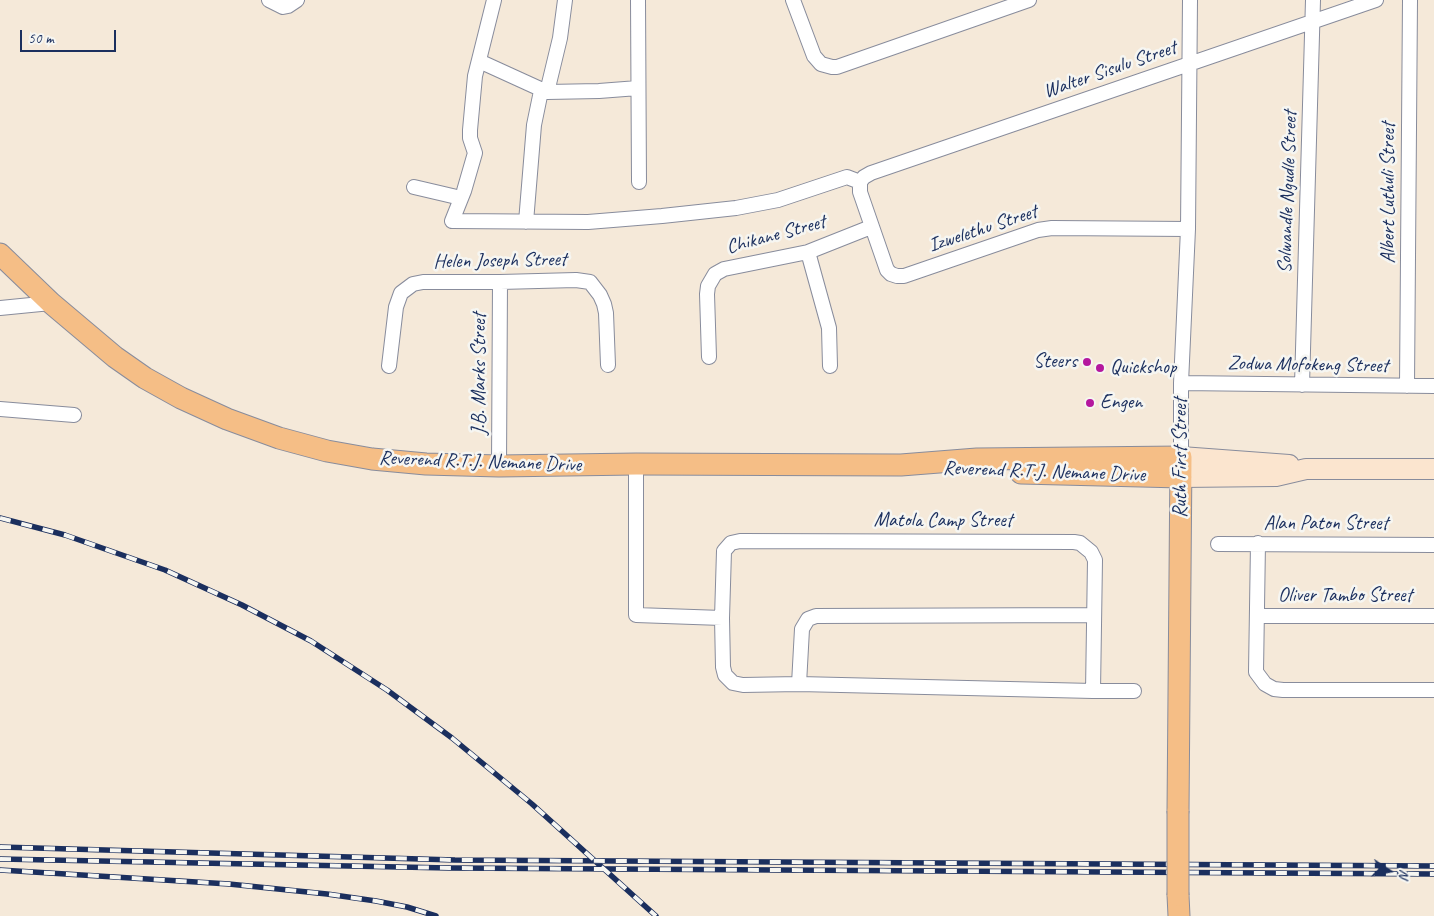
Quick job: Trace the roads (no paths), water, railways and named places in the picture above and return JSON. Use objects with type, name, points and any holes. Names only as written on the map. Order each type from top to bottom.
[{"type":"main road","name":"Reverend R.T.J. Nemane Drive","points":[[0,254],[51,303],[115,357],[145,378],[203,409],[250,428],[318,449],[372,459],[426,464],[499,466],[636,464],[901,465],[980,472],[1181,467]]},
{"type":"main road","name":"Ruth First Street","points":[[1178,906],[1181,467]]},
{"type":"street","points":[[269,0],[283,7],[297,1]]},
{"type":"street","points":[[494,0],[475,76],[470,130],[474,153],[452,221],[588,222],[736,208],[778,200],[847,177],[860,182]]},
{"type":"street","points":[[526,222],[534,125],[560,38],[565,0]]},
{"type":"street","points":[[638,0],[639,182]]},
{"type":"street","points":[[793,0],[814,56],[821,64],[832,68],[1029,0]]},
{"type":"street","name":"Ruth First Street","points":[[1181,467],[1181,383],[1188,229],[1190,0]]},
{"type":"street","name":"Solwandle Ngudle Street","points":[[1302,385],[1313,0]]},
{"type":"street","name":"Walter Sisulu Street","points":[[860,182],[871,173],[1376,0]]},
{"type":"street","name":"Albert Luthuli Street","points":[[1408,386],[1410,0]]},
{"type":"street","points":[[479,61],[544,92],[638,88]]},
{"type":"street","name":"Izwelethu Street","points":[[860,182],[860,192],[887,270],[894,276],[901,276],[1038,230],[1052,228],[1188,229]]},
{"type":"street","points":[[414,187],[461,198]]},
{"type":"street","name":"Chikane Street","points":[[709,357],[707,294],[712,277],[724,270],[808,252],[872,227]]},
{"type":"street","points":[[808,252],[830,328],[830,366]]},
{"type":"street","name":"Helen Joseph Street","points":[[389,366],[396,307],[399,297],[405,289],[413,284],[422,282],[576,280],[590,282],[600,295],[606,313],[608,365]]},
{"type":"street","name":"J.B. Marks Street","points":[[499,466],[500,282]]},
{"type":"street","points":[[0,308],[51,303]]},
{"type":"street","name":"Zodwa Mofokeng Street","points":[[1181,383],[1434,386]]},
{"type":"street","points":[[0,409],[74,415]]},
{"type":"street","points":[[636,464],[636,615],[722,618]]},
{"type":"street","name":"Reverend R.T.J. Nemane Drive","points":[[1181,467],[1276,476],[1306,469],[1434,469]]},
{"type":"street","name":"Matola Camp Street","points":[[799,684],[743,685],[730,681],[726,675],[723,667],[722,618],[724,551],[731,542],[1074,542],[1088,547],[1095,560],[1092,691]]},
{"type":"street","name":"Alan Paton Street","points":[[1218,544],[1434,545]]},
{"type":"street","points":[[1258,544],[1256,672],[1264,684],[1284,690],[1434,690]]},
{"type":"street","points":[[1093,615],[816,616],[808,620],[802,630],[799,684],[1134,692]]},
{"type":"street","name":"Oliver Tambo Street","points":[[1257,616],[1434,616]]},
{"type":"railway","points":[[0,518],[65,535],[165,570],[242,605],[311,641],[387,690],[452,738],[532,804],[656,916]]},
{"type":"railway","points":[[0,847],[455,860],[1434,866]]},
{"type":"railway","points":[[0,859],[449,868],[1434,874]]},
{"type":"railway","points":[[0,870],[229,884],[327,894],[407,907],[436,916]]},
{"type":"place","name":"Steers","points":[[1087,362]]},
{"type":"place","name":"Quickshop","points":[[1100,368]]},
{"type":"place","name":"Engen","points":[[1090,403]]}]
